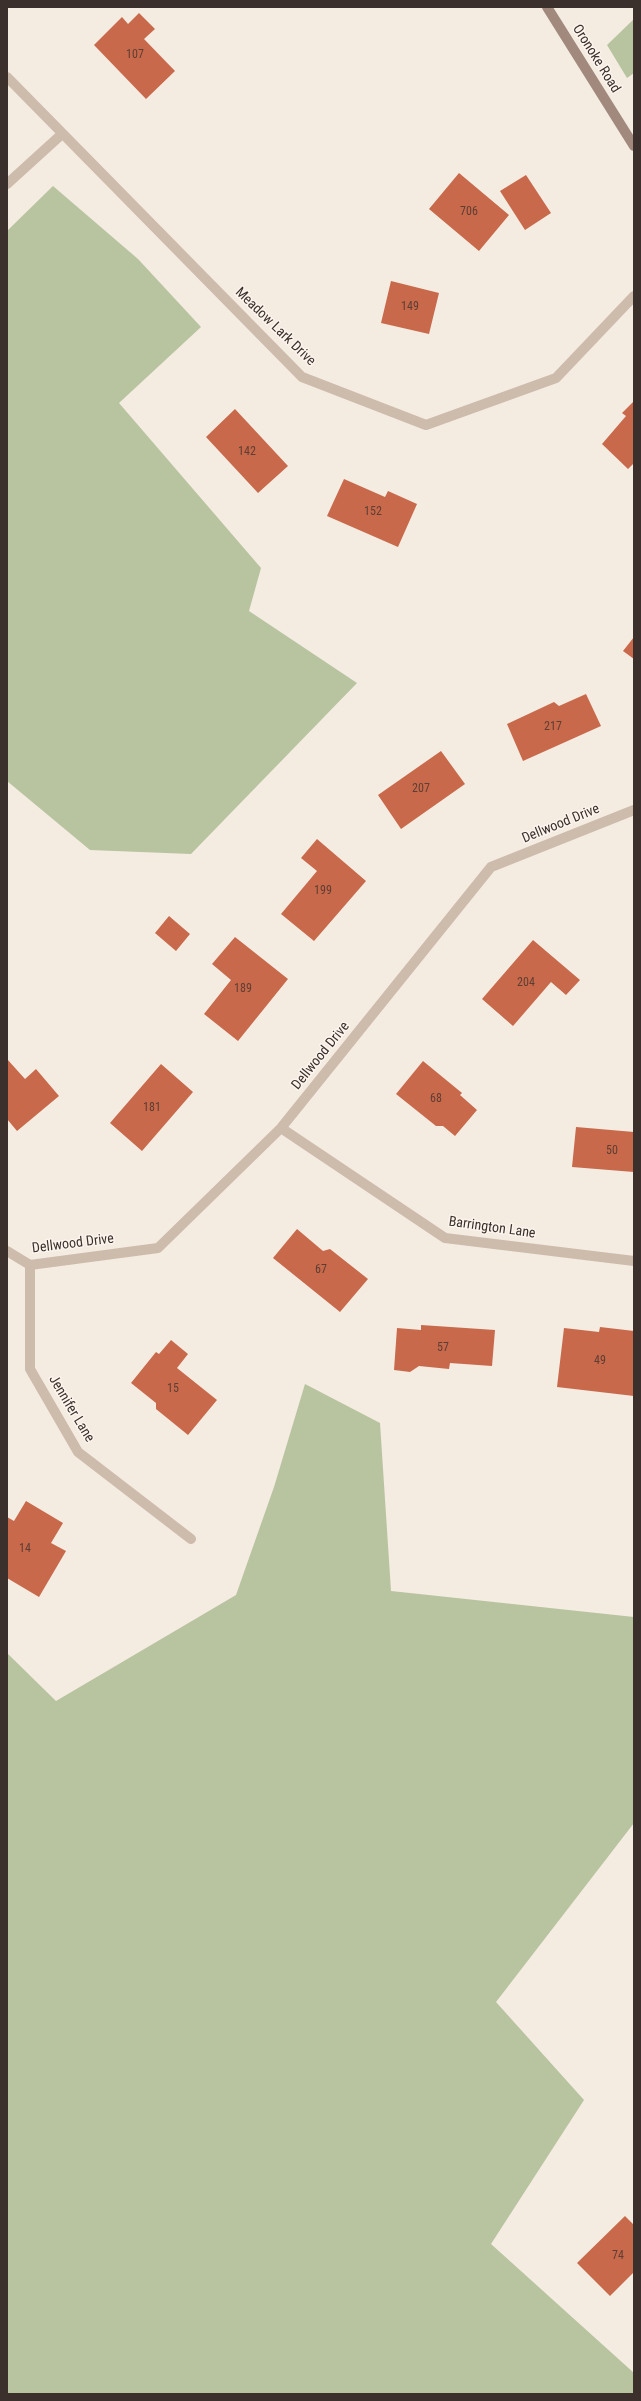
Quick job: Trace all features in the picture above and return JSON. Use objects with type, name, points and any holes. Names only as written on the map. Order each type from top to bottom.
[{"type":"street","name":"Oronoke Road","points":[[547,7],[634,146]]},
{"type":"street","name":"Meadow Lark Drive","points":[[7,77],[302,377],[426,425],[556,378],[634,296]]},
{"type":"street","points":[[7,184],[62,134]]},
{"type":"street","name":"Dellwood Drive","points":[[7,1251],[30,1265],[158,1248],[281,1128],[491,867],[634,810]]},
{"type":"street","name":"Barrington Lane","points":[[281,1128],[445,1238],[634,1260]]},
{"type":"street","name":"Jennifer Lane","points":[[30,1265],[30,1369],[78,1452],[192,1539]]},
{"type":"green space","points":[[634,19],[634,73],[627,78],[607,45]]},
{"type":"green space","points":[[53,186],[138,259],[201,327],[119,403],[261,568],[249,611],[357,683],[191,854],[90,850],[7,781],[7,231]]},
{"type":"green space","points":[[305,1384],[380,1423],[391,1591],[634,1617],[634,1823],[496,2002],[584,2100],[491,2244],[634,2373],[634,2394],[7,2394],[7,1653],[56,1701],[236,1595],[274,1487]]},
{"type":"building","points":[[139,13],[155,29],[144,39],[175,71],[146,99],[94,45],[122,17],[128,24]]},
{"type":"building","points":[[459,173],[509,215],[479,251],[429,209]]},
{"type":"building","points":[[526,175],[551,213],[525,230],[500,191]]},
{"type":"building","points":[[391,281],[439,293],[429,334],[381,323]]},
{"type":"building","points":[[634,401],[634,463],[628,469],[602,444],[626,416],[622,413]]},
{"type":"building","points":[[235,409],[288,466],[258,493],[206,437]]},
{"type":"building","points":[[344,479],[385,497],[388,491],[417,504],[398,547],[327,516]]},
{"type":"building","points":[[634,637],[634,659],[623,651]]},
{"type":"building","points":[[586,694],[601,726],[523,761],[507,724],[554,702],[559,706]]},
{"type":"building","points":[[441,751],[465,784],[401,829],[378,795]]},
{"type":"building","points":[[317,839],[366,881],[314,941],[281,914],[317,871],[301,858]]},
{"type":"building","points":[[169,916],[190,934],[176,951],[155,933]]},
{"type":"building","points":[[235,937],[288,979],[238,1041],[204,1014],[231,980],[212,964]]},
{"type":"building","points":[[533,940],[580,980],[566,995],[551,982],[513,1026],[482,999]]},
{"type":"building","points":[[7,1059],[25,1079],[36,1069],[59,1096],[17,1131],[7,1119]]},
{"type":"building","points":[[423,1061],[462,1093],[460,1095],[477,1110],[455,1136],[443,1126],[436,1126],[396,1094]]},
{"type":"building","points":[[161,1064],[193,1092],[142,1151],[110,1123]]},
{"type":"building","points":[[576,1127],[634,1132],[634,1172],[572,1167]]},
{"type":"building","points":[[297,1229],[323,1251],[330,1249],[368,1279],[340,1312],[273,1258]]},
{"type":"building","points":[[421,1325],[495,1330],[492,1366],[450,1363],[449,1369],[419,1366],[410,1372],[394,1370],[397,1328],[421,1330]]},
{"type":"building","points":[[600,1327],[634,1331],[634,1396],[557,1387],[564,1328],[599,1332]]},
{"type":"building","points":[[171,1340],[188,1354],[177,1368],[217,1400],[188,1435],[156,1409],[156,1403],[131,1383],[156,1352],[159,1354]]},
{"type":"building","points":[[26,1501],[63,1523],[51,1543],[66,1551],[39,1597],[7,1578],[7,1517],[14,1521]]},
{"type":"building","points":[[625,2216],[634,2225],[634,2272],[610,2296],[577,2263]]}]
